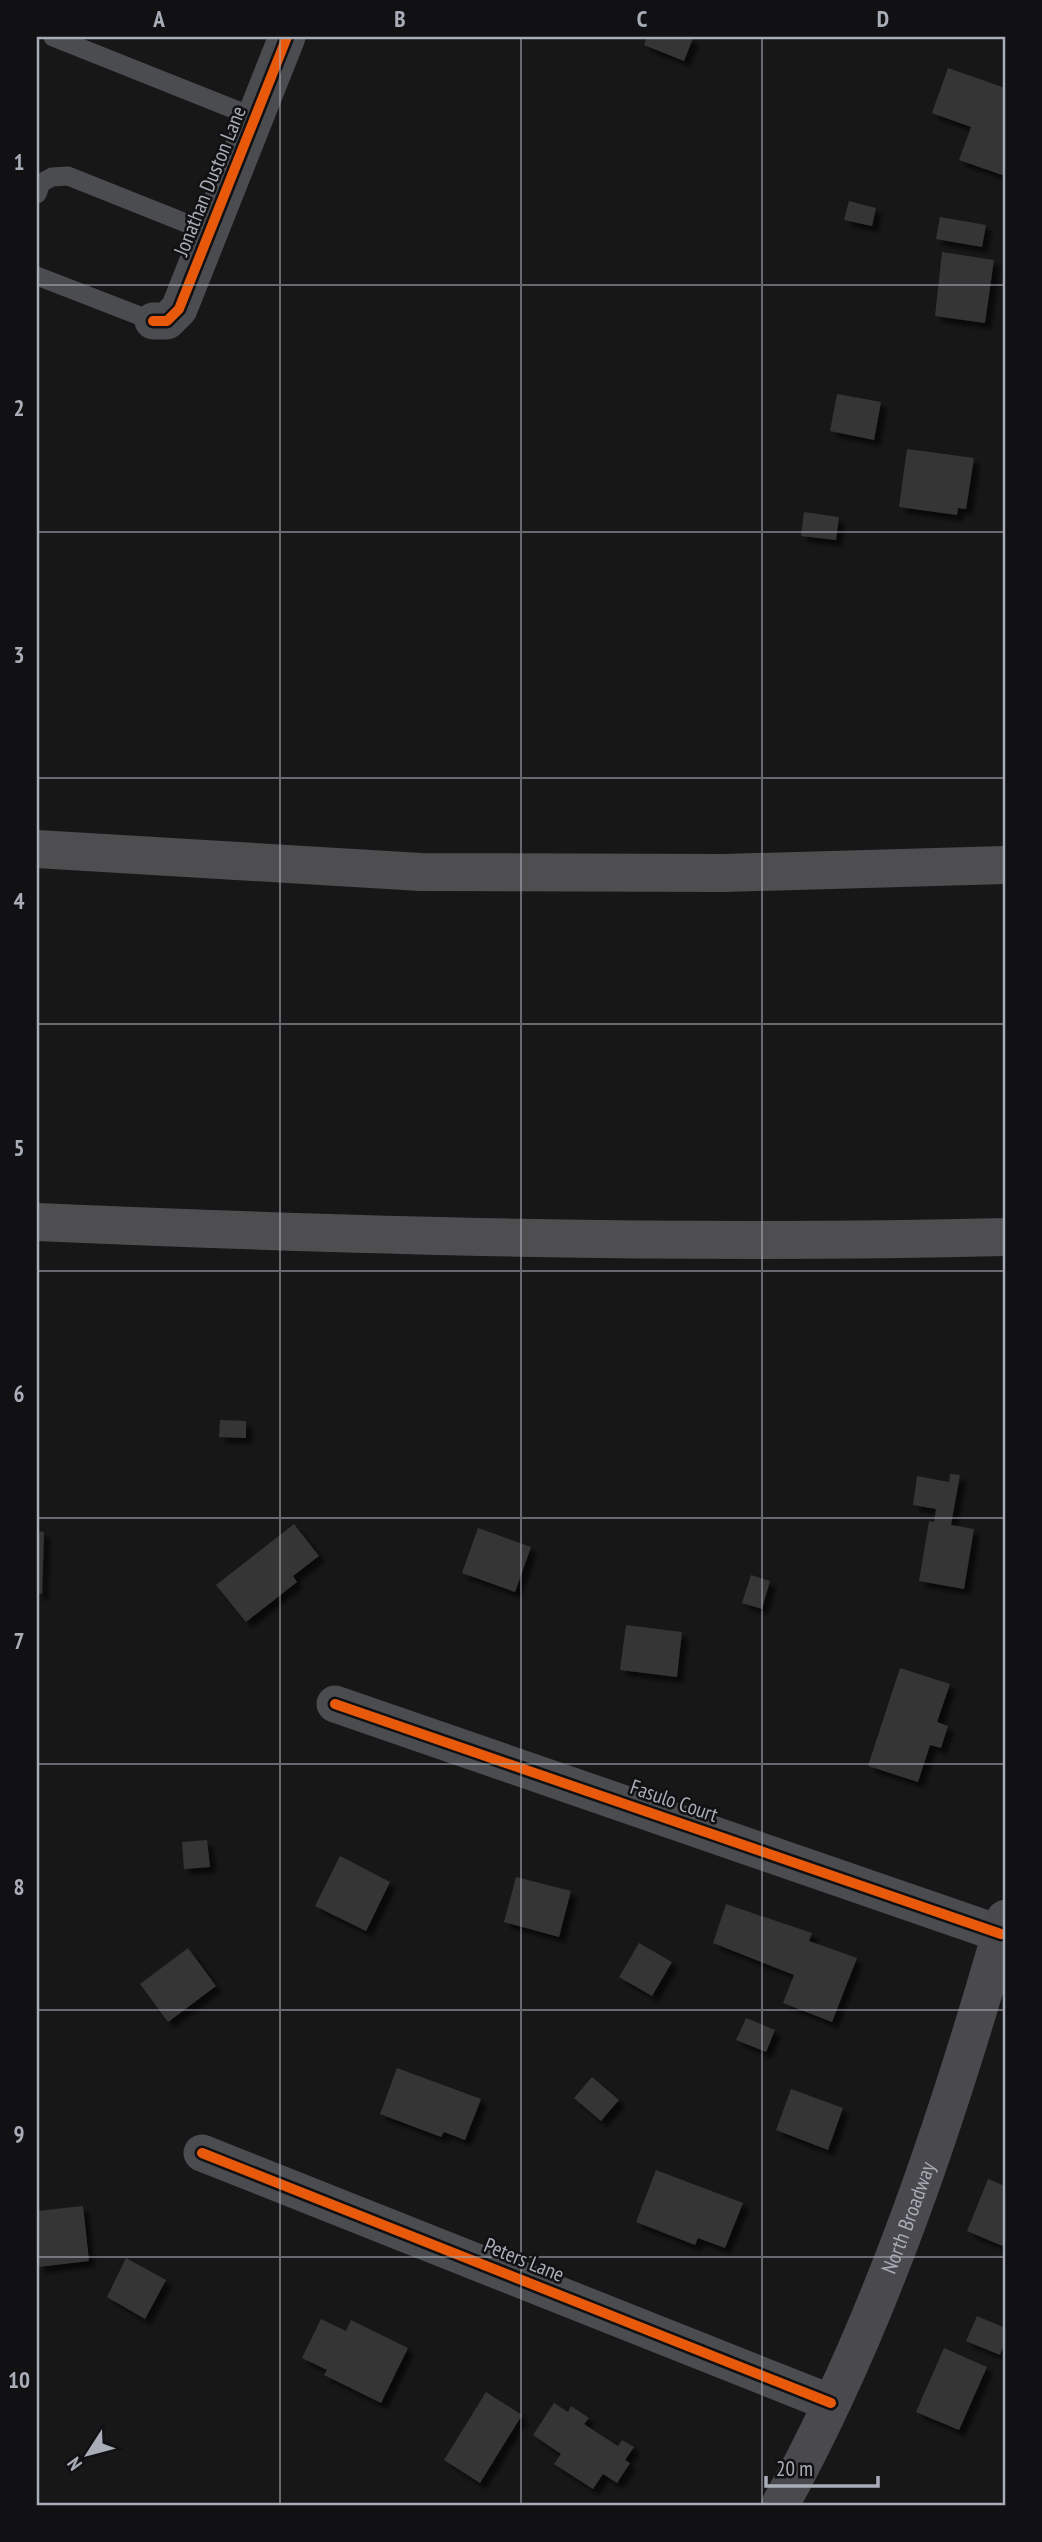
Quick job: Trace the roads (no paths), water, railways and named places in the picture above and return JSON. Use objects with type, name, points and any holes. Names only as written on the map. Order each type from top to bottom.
[{"type":"highway","points":[[37,849],[421,872],[724,873],[1005,865]]},
{"type":"highway","points":[[37,1222],[302,1234],[645,1240],[1005,1237]]},
{"type":"street","name":"Jonathan Duston Lane","points":[[153,321],[167,321],[179,310],[287,37]]},
{"type":"street","name":"Fasulo Court","points":[[335,1704],[1003,1927]]},
{"type":"street","name":"North Broadway","points":[[780,2505],[811,2449],[895,2252],[968,2047],[1003,1927]]},
{"type":"street","name":"Peters Lane","points":[[202,2153],[831,2403]]},
{"type":"lane","points":[[53,37],[256,118]]},
{"type":"lane","points":[[37,194],[41,183],[52,177],[68,176],[211,233]]},
{"type":"lane","points":[[37,276],[153,321]]}]
